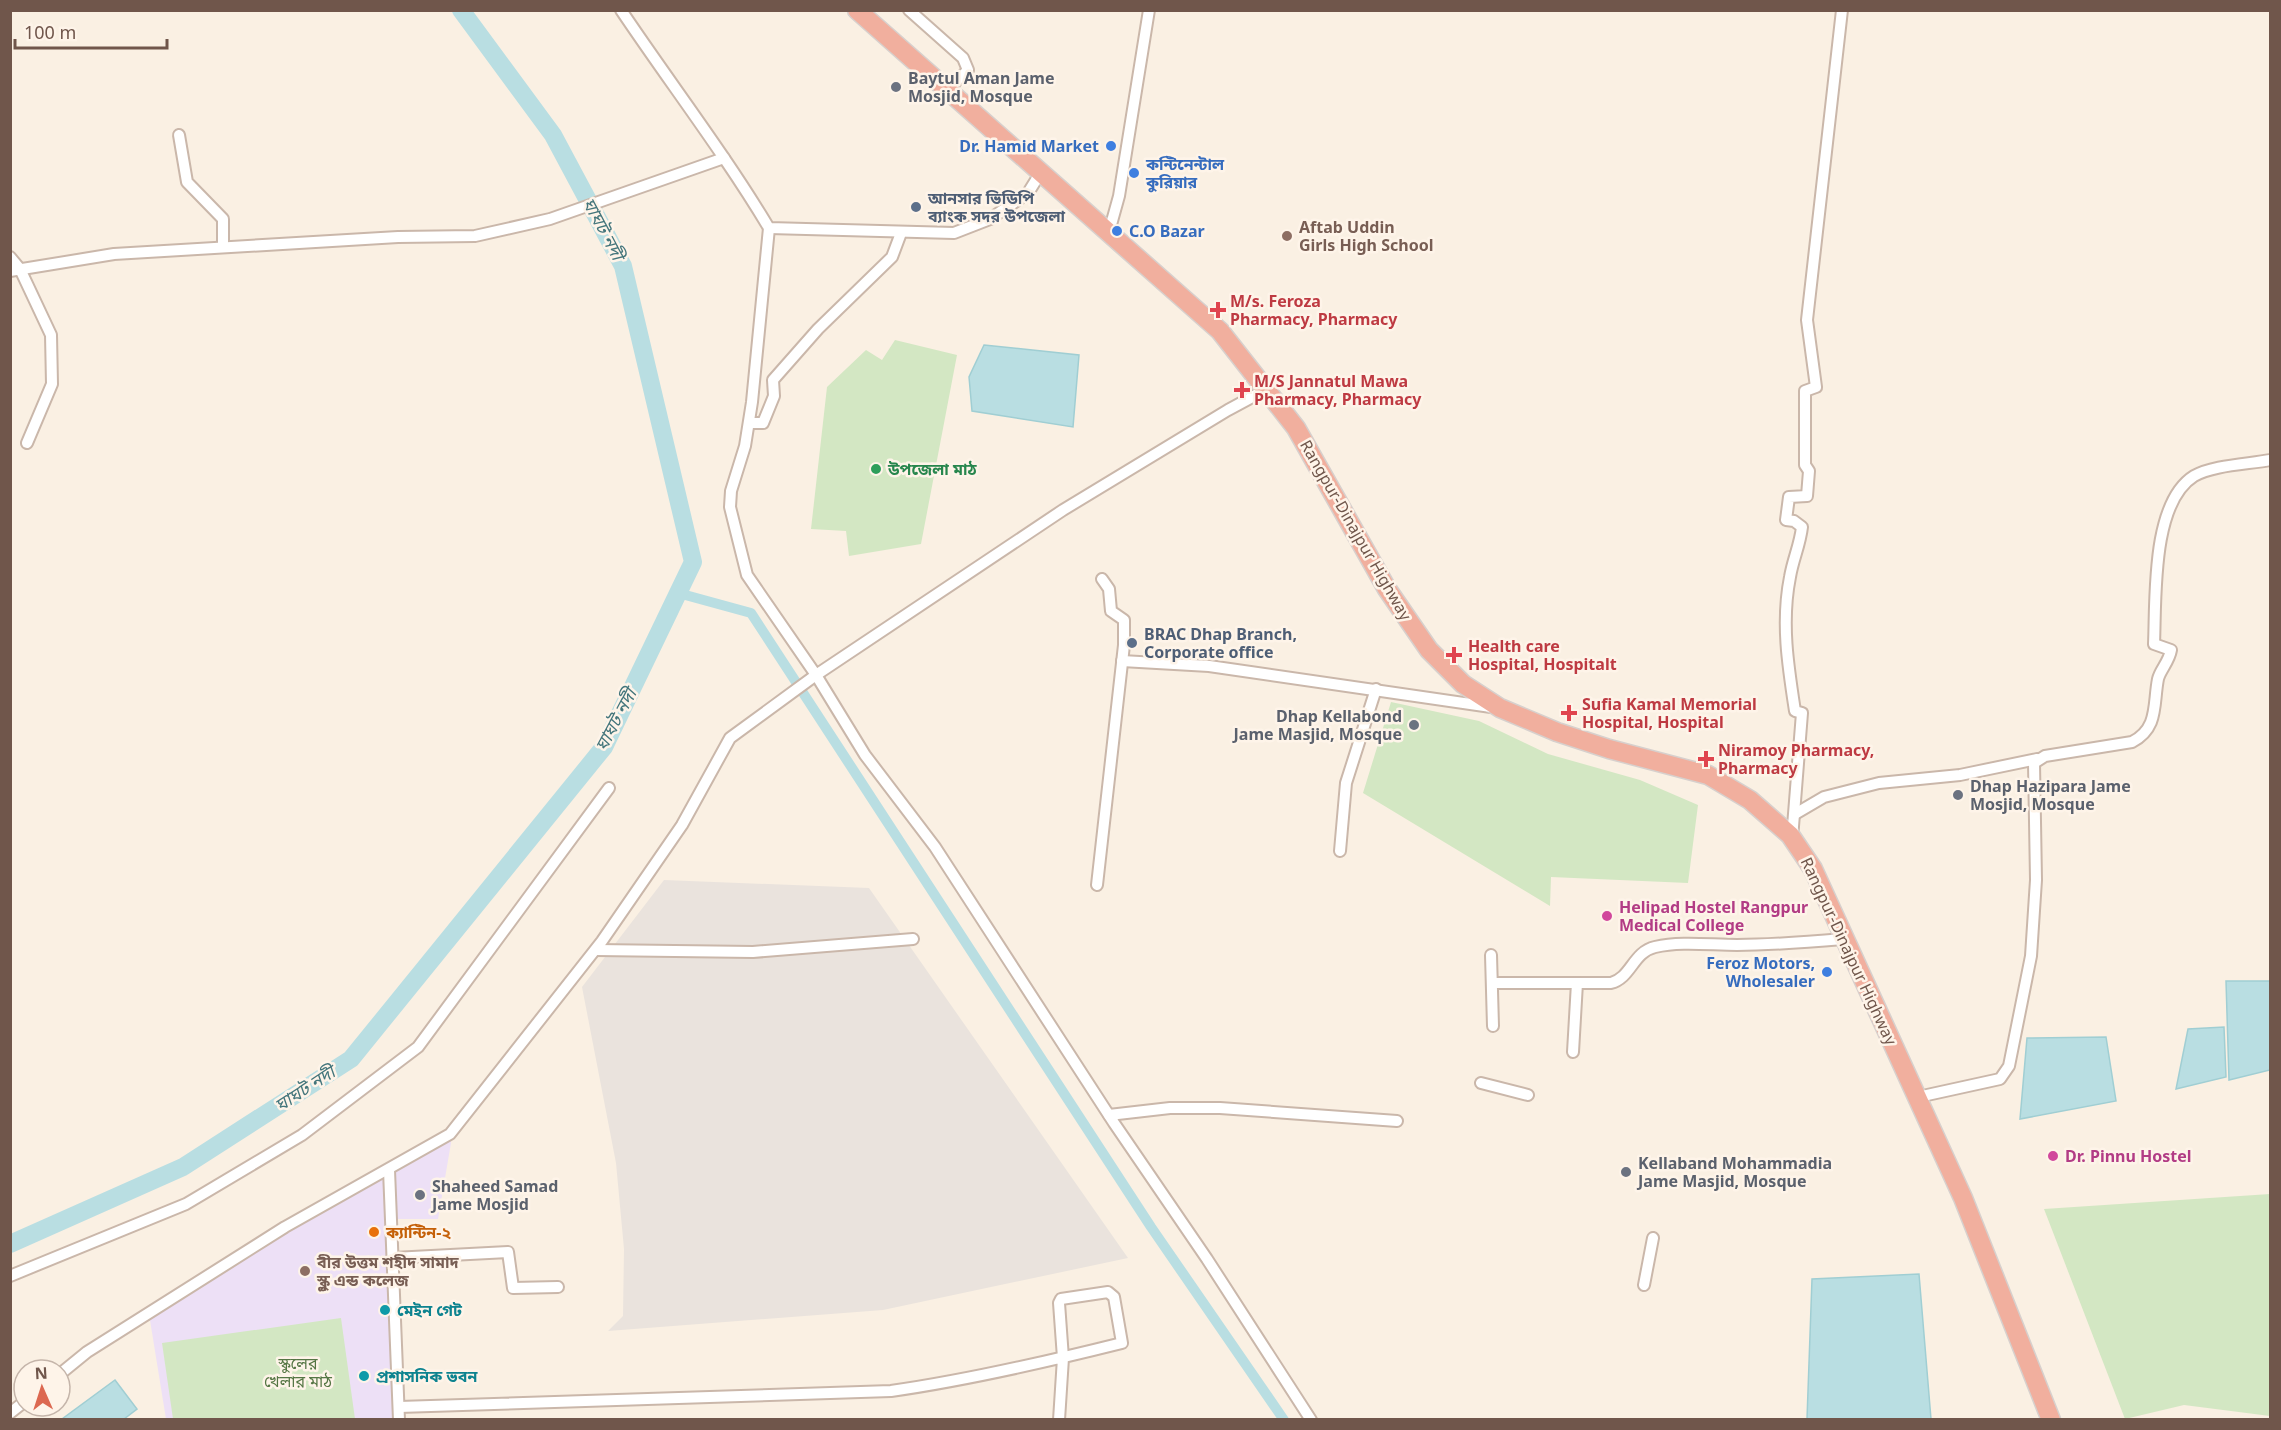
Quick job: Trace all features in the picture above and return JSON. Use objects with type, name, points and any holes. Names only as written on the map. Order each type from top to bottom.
[{"type":"highway","name":"Rangpur-Dinajpur Highway","points":[[857,10],[1220,331],[1296,428],[1387,589],[1429,650],[1463,684],[1500,708],[1609,749],[1708,776],[1750,800],[1792,839],[1813,869],[1843,939],[1918,1097],[1963,1198],[2051,1419]]},
{"type":"street","points":[[621,10],[724,158],[769,228],[749,423],[745,446],[731,491],[730,507],[747,575],[865,755],[935,847],[1109,1115],[1207,1259],[1311,1419]]},
{"type":"street","points":[[909,10],[963,58],[968,70],[947,90]]},
{"type":"street","points":[[1109,232],[1119,196],[1149,10]]},
{"type":"street","points":[[1792,839],[1802,713],[1795,711],[1784,638],[1790,576],[1800,547],[1802,527],[1794,521],[1786,520],[1789,497],[1807,496],[1809,471],[1805,465],[1805,392],[1816,387],[1807,320],[1842,10]]},
{"type":"street","points":[[179,135],[187,182],[223,219],[223,247]]},
{"type":"street","points":[[15,270],[114,254],[475,236],[550,219],[724,158]]},
{"type":"street","points":[[769,228],[954,233],[990,219],[1028,193],[1041,172]]},
{"type":"street","points":[[749,423],[763,423],[774,396],[773,380],[818,329],[892,257],[901,233]]},
{"type":"street","points":[[10,257],[51,335],[52,384],[27,443]]},
{"type":"street","points":[[72,1364],[87,1352],[285,1227],[450,1134],[596,950],[682,825],[730,738],[813,676],[1063,510],[1228,410],[1267,389]]},
{"type":"street","points":[[1795,814],[1824,797],[1879,783],[1960,775],[2132,742],[2141,738],[2154,719],[2158,678],[2169,662],[2171,650],[2154,644],[2162,531],[2172,502],[2194,476],[2208,470],[2271,460]]},
{"type":"street","points":[[1097,885],[1122,661],[1124,620],[1111,611],[1109,589],[1102,579]]},
{"type":"street","points":[[1122,661],[1209,666],[1500,708]]},
{"type":"street","points":[[1340,850],[1346,783],[1376,689]]},
{"type":"street","points":[[1918,1097],[2000,1079],[2009,1066],[2031,956],[2036,859],[2033,768],[2037,759]]},
{"type":"street","points":[[10,1276],[186,1204],[302,1135],[418,1047],[609,788]]},
{"type":"street","points":[[596,950],[753,952],[913,939]]},
{"type":"street","points":[[1493,983],[1616,982],[1639,954],[1653,947],[1843,939]]},
{"type":"street","points":[[1491,955],[1493,1026]]},
{"type":"street","points":[[1573,1052],[1577,982]]},
{"type":"street","points":[[1481,1083],[1528,1095]]},
{"type":"street","points":[[1109,1115],[1170,1108],[1220,1108],[1397,1121]]},
{"type":"street","points":[[389,1170],[399,1419]]},
{"type":"street","points":[[1644,1285],[1653,1238]]},
{"type":"street","points":[[393,1258],[508,1252],[513,1288],[558,1287]]},
{"type":"street","points":[[399,1407],[891,1391],[946,1383],[1063,1358],[1122,1343],[1114,1297],[1108,1292],[1061,1299],[1059,1303],[1063,1358],[1059,1419]]},
{"type":"shaded area","points":[[664,880],[869,888],[1128,1258],[883,1310],[608,1331],[623,1316],[624,1249],[616,1163],[582,987]]},
{"type":"shaded area","name":"বীর উত্তম শহীদ সামাদ স্কুল এন্ড কলেজ","points":[[450,1135],[451,1143],[438,1219],[392,1219],[400,1419],[166,1419],[149,1314]]},
{"type":"green space","name":"উপজেলা মাঠ","points":[[895,340],[957,355],[921,544],[849,556],[846,531],[811,529],[827,387],[866,350],[882,360]]},
{"type":"green space","points":[[1391,702],[1479,721],[1548,754],[1640,780],[1698,805],[1688,883],[1551,877],[1550,906],[1363,793]]},
{"type":"green space","points":[[2270,1194],[2270,1416],[2184,1405],[2125,1419],[2044,1209]]},
{"type":"green space","name":"স্কুলের খেলার মাঠ","points":[[341,1318],[355,1419],[173,1419],[162,1343]]},
{"type":"water","points":[[984,345],[1079,355],[1073,427],[972,411],[969,377]]},
{"type":"water","points":[[2226,981],[2270,981],[2270,1070],[2229,1080]]},
{"type":"water","points":[[2224,1027],[2226,1077],[2176,1089],[2188,1029]]},
{"type":"water","points":[[2106,1037],[2116,1101],[2020,1119],[2027,1038]]},
{"type":"water","points":[[1919,1274],[1931,1419],[1807,1419],[1812,1279]]},
{"type":"water","points":[[115,1380],[137,1409],[124,1419],[62,1419],[72,1418],[72,1412]]},
{"type":"waterway","name":"ঘাঘট নদী","points":[[10,1244],[183,1167],[351,1059],[604,747],[693,562],[623,266],[553,135],[461,10]]},
{"type":"waterway","points":[[678,593],[751,613],[1151,1227],[1284,1420]]},
{"type":"place","name":"Baytul Aman Jame Mosjid, Mosque","points":[[896,87]]},
{"type":"place","name":"Dr. Hamid Market","points":[[1111,146]]},
{"type":"place","name":"কন্টিনেন্টাল কুরিয়ার","points":[[1134,173]]},
{"type":"place","name":"আনসার ভিডিপি ব্যাংক সদর উপজেলা","points":[[916,207]]},
{"type":"place","name":"C.O Bazar","points":[[1117,231]]},
{"type":"place","name":"Aftab Uddin Girls High School","points":[[1287,236]]},
{"type":"place","name":"M/s. Feroza Pharmacy, Pharmacy","points":[[1218,310]]},
{"type":"place","name":"M/S Jannatul Mawa Pharmacy, Pharmacy","points":[[1242,390]]},
{"type":"place","name":"উপজেলা মাঠ","points":[[876,469]]},
{"type":"place","name":"BRAC Dhap Branch, Corporate office","points":[[1132,643]]},
{"type":"place","name":"Health care Hospital, Hospitalt","points":[[1454,655]]},
{"type":"place","name":"Sufia Kamal Memorial Hospital, Hospital","points":[[1569,713]]},
{"type":"place","name":"Dhap Kellabond Jame Masjid, Mosque","points":[[1414,725]]},
{"type":"place","name":"Niramoy Pharmacy, Pharmacy","points":[[1706,759]]},
{"type":"place","name":"Dhap Hazipara Jame Mosjid, Mosque","points":[[1958,795]]},
{"type":"place","name":"Helipad Hostel Rangpur Medical College","points":[[1607,916]]},
{"type":"place","name":"Feroz Motors, Wholesaler","points":[[1827,972]]},
{"type":"place","name":"Dr. Pinnu Hostel","points":[[2053,1156]]},
{"type":"place","name":"Kellaband Mohammadia Jame Masjid, Mosque","points":[[1626,1172]]},
{"type":"place","name":"Shaheed Samad Jame Mosjid","points":[[420,1195]]},
{"type":"place","name":"ক্যান্টিন-২","points":[[374,1232]]},
{"type":"place","name":"বীর উত্তম শহীদ সামাদ স্কুল এন্ড কলেজ","points":[[305,1271]]},
{"type":"place","name":"মেইন গেট","points":[[385,1310]]},
{"type":"place","name":"প্রশাসনিক ভবন","points":[[364,1376]]}]
